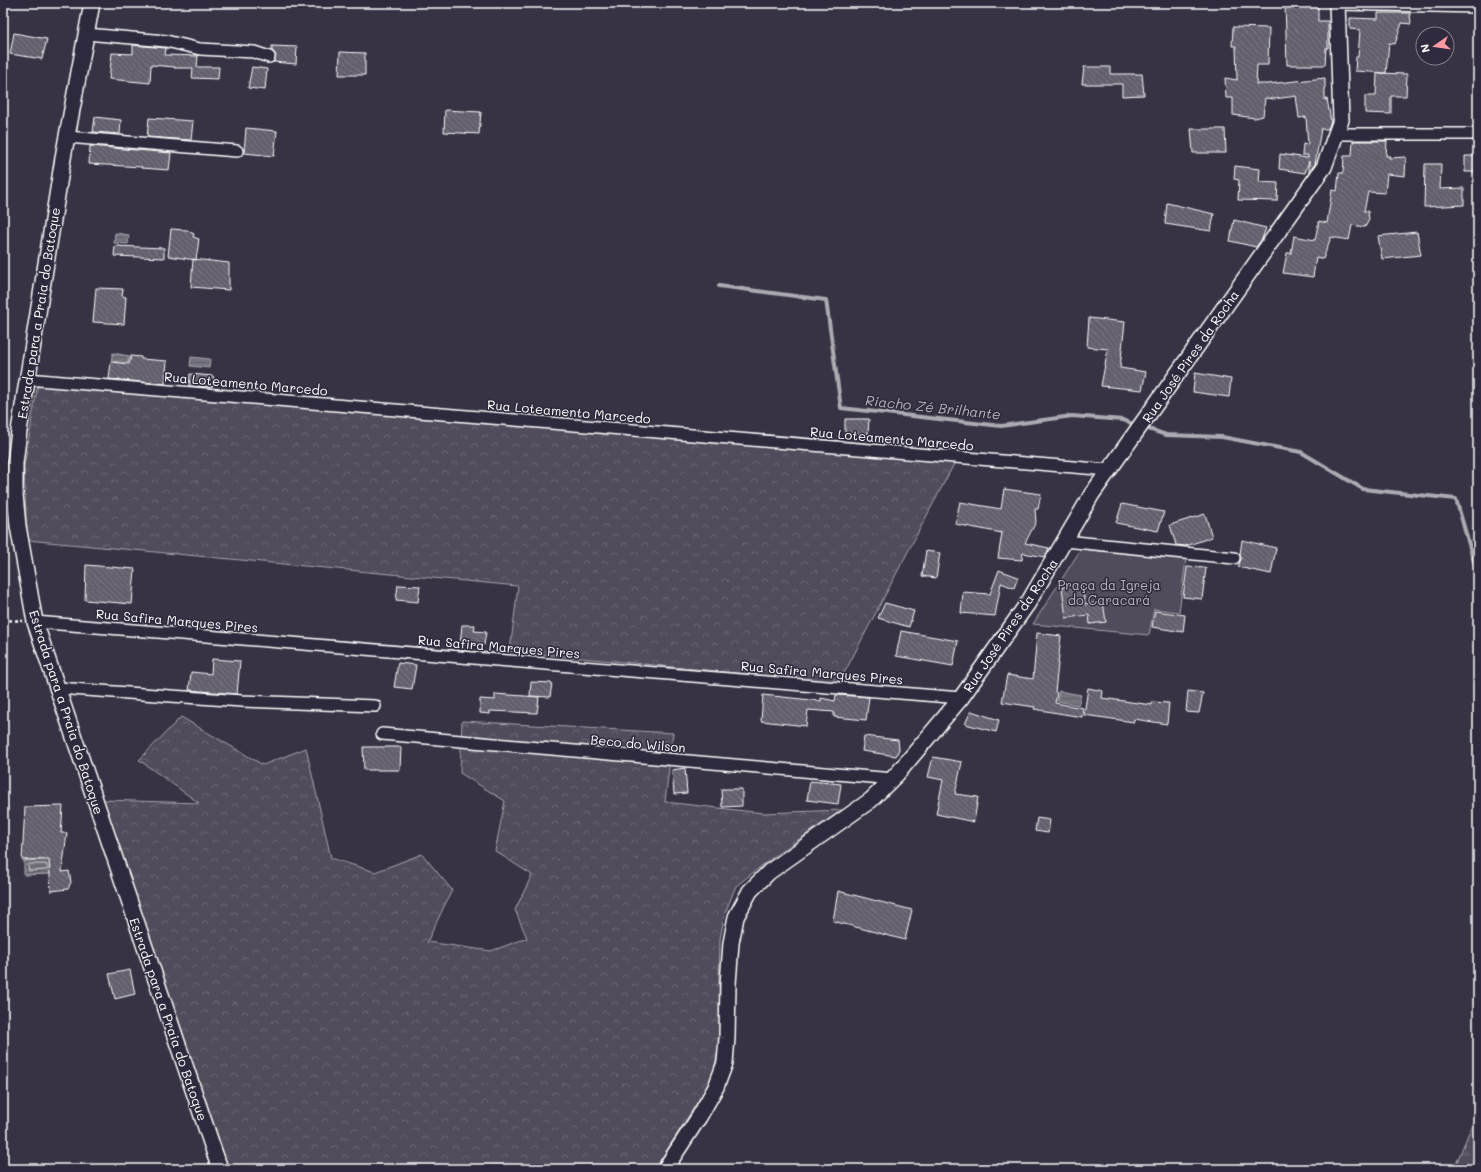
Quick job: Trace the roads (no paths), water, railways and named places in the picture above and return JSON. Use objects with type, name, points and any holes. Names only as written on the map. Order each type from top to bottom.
[{"type":"street","name":"Estrada para a Praia do Batoque","points":[[92,3],[67,137],[27,379],[15,463],[15,495],[18,526],[35,622],[220,1169]]},
{"type":"street","points":[[1337,3],[1478,7]]},
{"type":"street","name":"Rua José Pires da Rocha","points":[[665,1169],[713,1093],[725,1063],[731,943],[736,917],[750,891],[769,872],[872,800],[893,779],[962,698],[1028,603],[1092,494],[1324,167],[1341,120],[1337,3]]},
{"type":"street","points":[[86,34],[166,41],[200,49],[254,52],[269,57]]},
{"type":"street","points":[[1336,134],[1478,134]]},
{"type":"street","points":[[67,137],[237,151]]},
{"type":"street","name":"Rua Loteamento Marcedo","points":[[27,379],[1109,470]]},
{"type":"street","points":[[1065,542],[1234,558]]},
{"type":"street","name":"Rua Safira Marques Pires","points":[[35,622],[962,698]]},
{"type":"street","points":[[57,688],[242,701],[374,706]]},
{"type":"street","name":"Beco do Wilson","points":[[382,734],[893,779]]},
{"type":"water","points":[[115,233],[129,235],[128,244],[114,243]]},
{"type":"water","points":[[113,353],[129,356],[128,363],[111,361]]},
{"type":"water","points":[[191,357],[210,359],[209,368],[190,366]]},
{"type":"water","points":[[1059,691],[1081,695],[1078,705],[1057,701]]},
{"type":"water","points":[[52,860],[52,874],[24,875],[24,861]]},
{"type":"waterway","name":"Riacho Zé Brilhante","points":[[719,286],[826,300],[841,408],[1001,426],[1072,416],[1123,420],[1136,425]]},
{"type":"waterway","name":"Riacho Zé Brilhante","points":[[1143,427],[1166,435],[1222,437],[1301,452],[1363,489],[1456,499],[1478,576]]},
{"type":"park label","name":"Praça da Igreja do Caracará","points":[[1109,592]]}]
